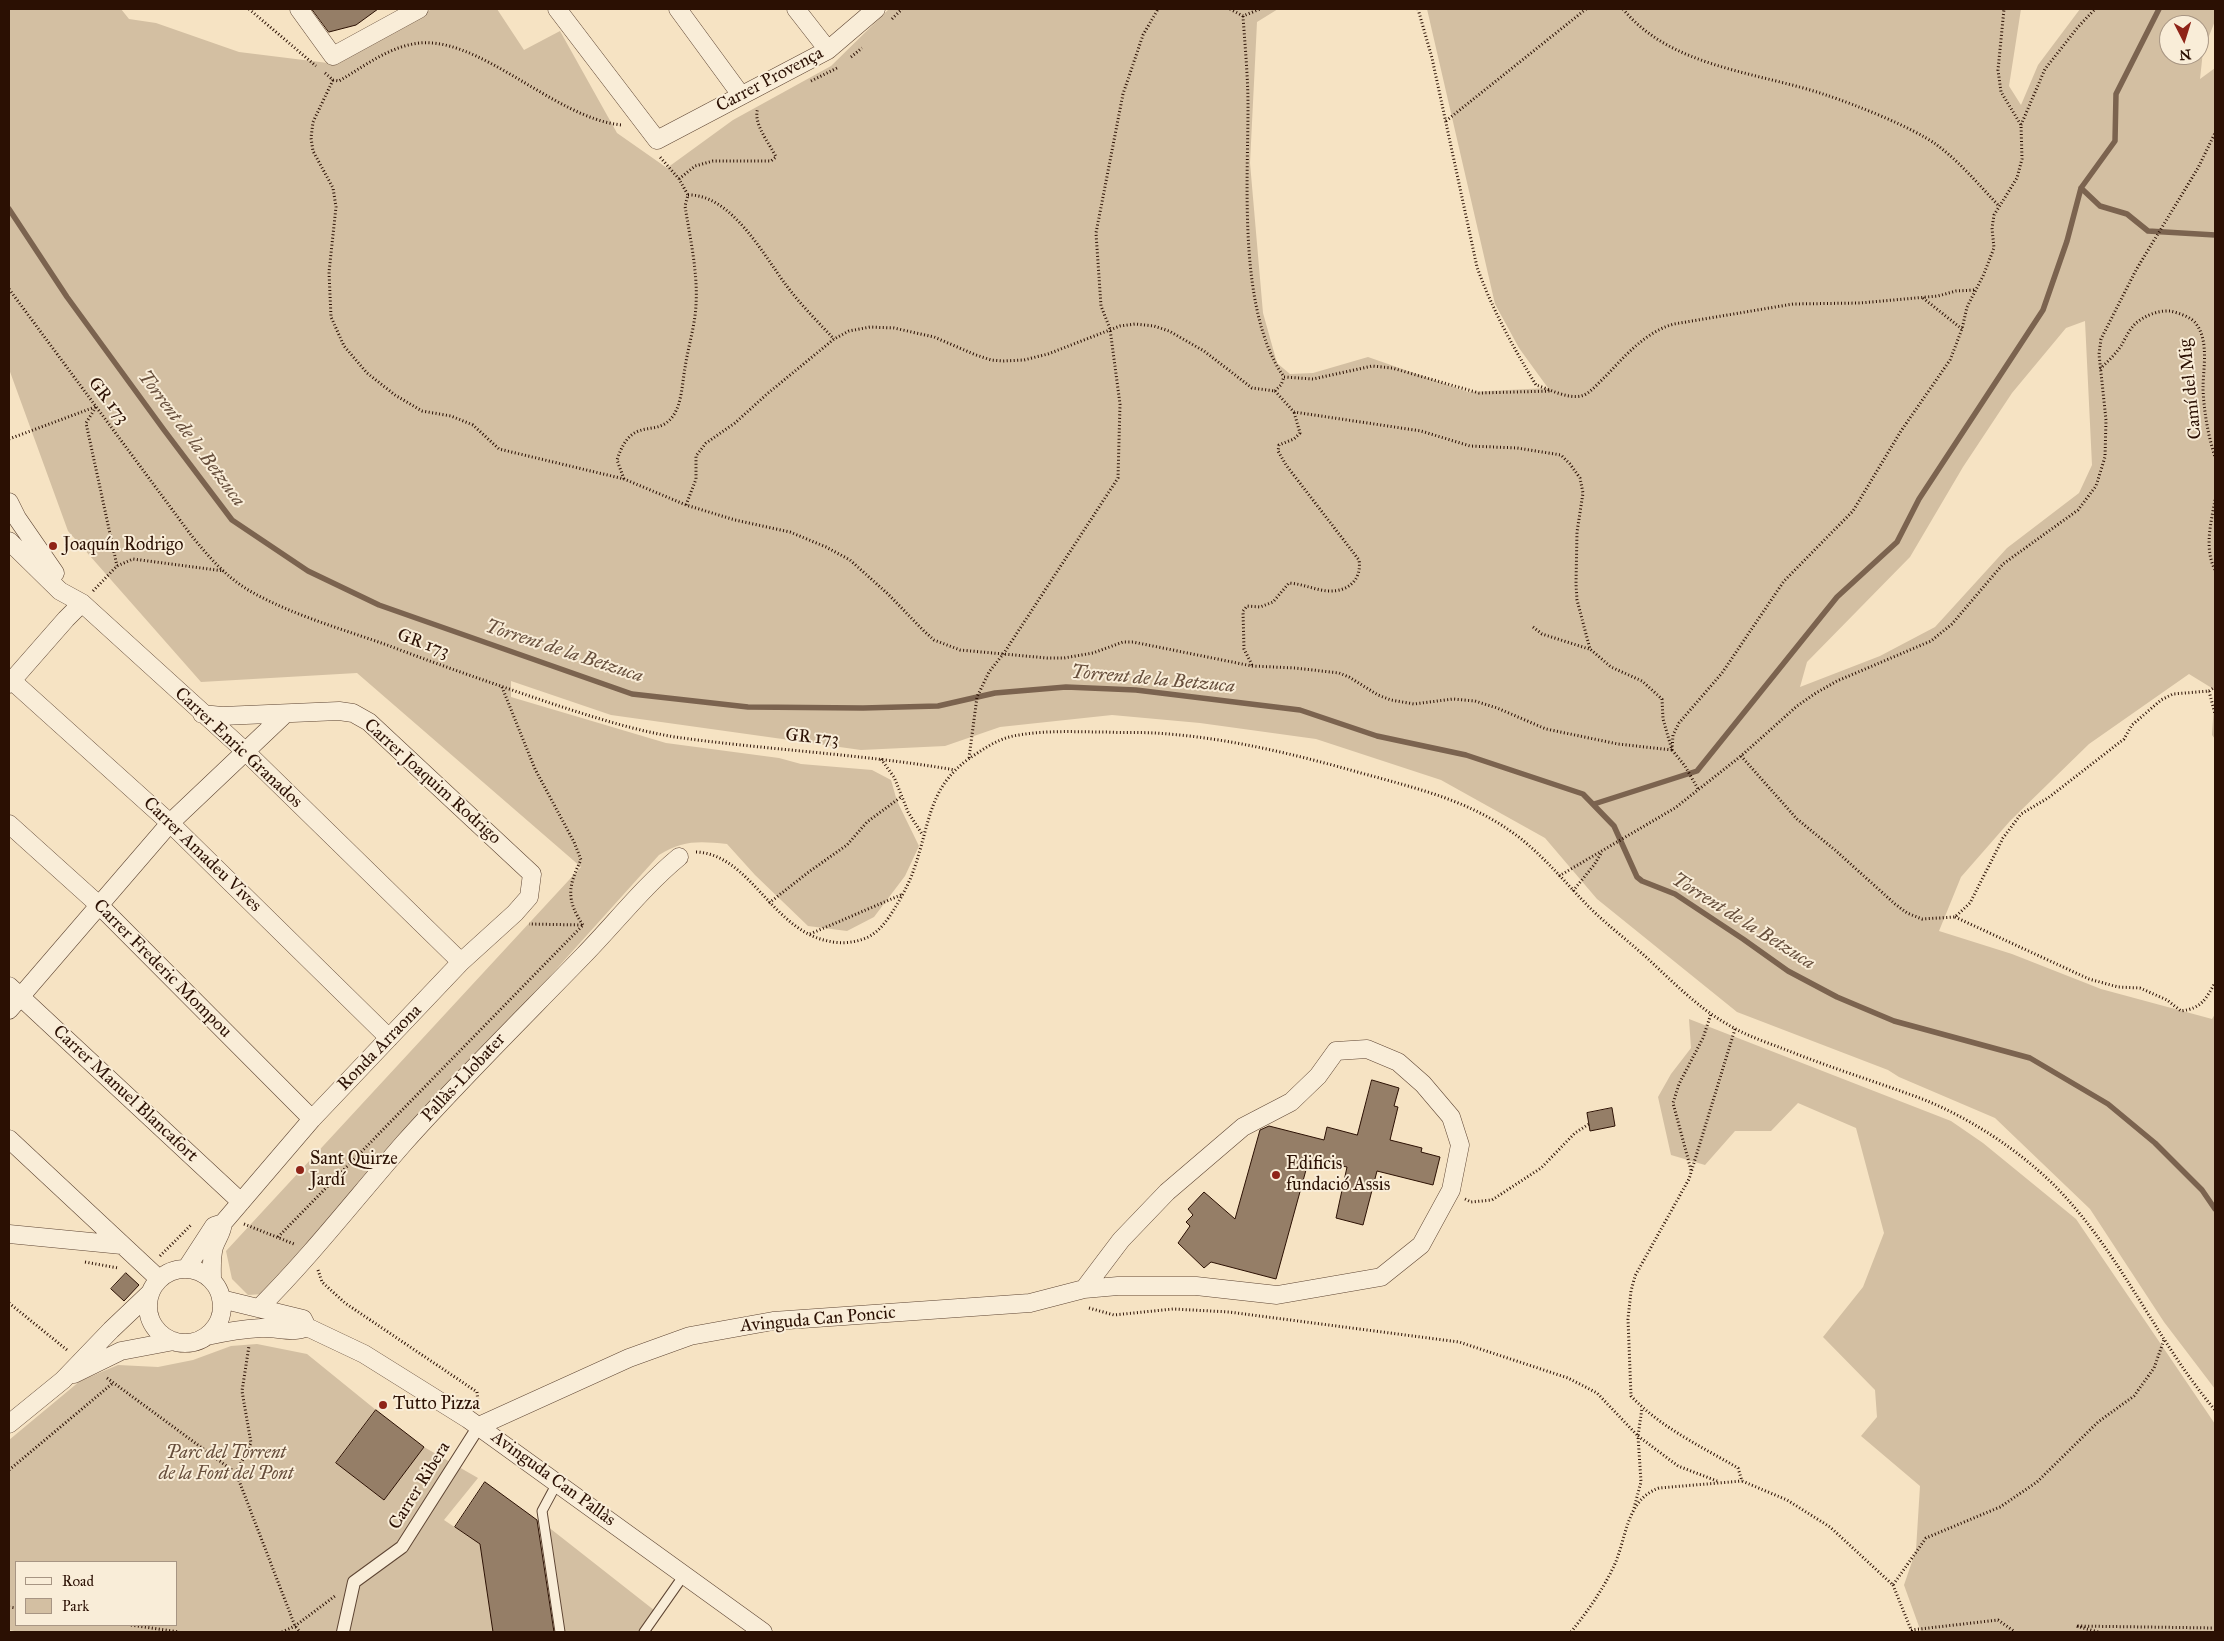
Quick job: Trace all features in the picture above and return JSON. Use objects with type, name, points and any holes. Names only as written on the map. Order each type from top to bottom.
[{"type":"street","points":[[299,9],[334,56],[417,9]]},
{"type":"street","points":[[556,9],[656,146]]},
{"type":"street","points":[[678,9],[741,95]]},
{"type":"street","points":[[796,9],[828,50]]},
{"type":"street","name":"Carrer Provença","points":[[656,146],[741,95],[828,50],[876,9]]},
{"type":"street","points":[[9,502],[46,563],[82,604],[10,681]]},
{"type":"street","name":"Carrer Enric Granados","points":[[9,541],[60,590],[82,604],[246,752],[461,962]]},
{"type":"street","name":"Carrer Amadeu Vives","points":[[10,681],[170,823],[389,1038]]},
{"type":"street","name":"Carrer Joaquim Rodrigo","points":[[202,714],[222,716],[339,711],[353,713],[369,722],[532,874]]},
{"type":"street","points":[[12,998],[100,906],[170,823],[286,714]]},
{"type":"street","name":"Carrer Frederic Mompou","points":[[9,824],[100,906],[312,1119]]},
{"type":"street","name":"Pallàs-Llobater","points":[[259,1308],[312,1251],[442,1101],[604,934],[649,884],[679,857]]},
{"type":"street","name":"Ronda Arraona","points":[[186,1269],[214,1226],[225,1220],[312,1119],[461,962],[529,898],[532,874]]},
{"type":"street","name":"Carrer Manuel Blancafort","points":[[12,998],[241,1202]]},
{"type":"street","name":"Avinguda Can Poncic","points":[[479,1426],[628,1358],[690,1336],[773,1321],[1030,1303],[1084,1290],[1118,1286],[1196,1286],[1277,1295],[1381,1277],[1421,1245],[1451,1190],[1460,1145],[1450,1117],[1423,1084],[1398,1062],[1366,1049],[1336,1051],[1318,1076],[1291,1102],[1243,1127],[1167,1192],[1121,1240],[1084,1290]]},
{"type":"street","points":[[9,1139],[122,1245],[154,1286]]},
{"type":"street","name":"Ronda Arraona","points":[[221,1299],[212,1280],[212,1256],[225,1220]]},
{"type":"street","points":[[9,1234],[122,1245]]},
{"type":"street","points":[[9,1424],[63,1380],[154,1286],[176,1270],[186,1269],[204,1274],[212,1280]]},
{"type":"street","points":[[154,1286],[148,1310],[153,1326],[166,1338],[174,1341],[191,1343],[207,1336],[220,1320],[221,1299]]},
{"type":"street","name":"Avinguda Can Pallàs","points":[[221,1299],[303,1319],[307,1327],[364,1354],[479,1426],[763,1632]]},
{"type":"street","name":"Avinguda Can Pallàs","points":[[207,1336],[252,1329],[284,1328],[299,1331],[307,1327]]},
{"type":"street","points":[[63,1380],[121,1351],[174,1341]]},
{"type":"street","name":"Carrer Ribera","points":[[354,1582],[402,1547],[479,1426]]},
{"type":"street","points":[[343,1632],[354,1582]]},
{"type":"lane","points":[[557,1482],[542,1511],[560,1632]]},
{"type":"lane","points":[[644,1632],[684,1575]]},
{"type":"path","points":[[249,9],[333,80],[339,81],[369,61],[412,44],[428,42],[467,51],[552,100],[611,124],[626,126]]},
{"type":"path","points":[[890,21],[902,9]]},
{"type":"path","points":[[969,758],[977,697],[989,672],[1004,653],[1118,478],[1120,404],[1110,329],[1101,306],[1096,233],[1123,94],[1143,35],[1158,9]]},
{"type":"path","points":[[1230,9],[1243,16]]},
{"type":"path","points":[[1243,16],[1260,9]]},
{"type":"path","points":[[1418,9],[1446,121],[1477,267],[1488,298],[1514,349],[1536,385],[1571,396],[1580,396],[1587,393],[1649,334],[1661,328],[1724,314],[1793,304],[1860,303],[1922,297],[1956,290],[1974,290]]},
{"type":"path","points":[[1446,121],[1586,9]]},
{"type":"path","points":[[1623,9],[1630,17],[1665,43],[1696,57],[1762,78],[1826,95],[1920,135],[1957,161],[1999,206]]},
{"type":"path","points":[[1672,750],[1673,735],[1679,723],[1722,673],[1784,581],[1853,511],[1901,431],[1950,360],[1962,329],[1967,307],[1974,290],[1983,276],[1994,248],[1992,228],[1994,215],[2012,188],[2022,159],[2020,125],[2001,92],[1998,70],[2004,9]]},
{"type":"path","points":[[2020,125],[2045,69],[2095,9]]},
{"type":"path","points":[[1243,16],[1248,79],[1247,202],[1254,298],[1272,361],[1284,377],[1314,379],[1372,366],[1392,368],[1479,393],[1556,391]]},
{"type":"path","points":[[848,59],[866,44]]},
{"type":"path","points":[[803,85],[830,74],[842,64]]},
{"type":"path","points":[[333,80],[313,122],[311,138],[313,151],[333,188],[336,207],[329,295],[330,317],[344,346],[367,373],[395,395],[422,411],[451,416],[473,425],[499,449],[624,479],[686,505],[735,520],[790,532],[826,547],[850,560],[934,640],[960,650],[1064,658],[1093,653],[1124,642],[1133,642],[1252,666],[1295,668],[1339,674],[1349,677],[1378,695],[1391,700],[1414,704],[1453,699],[1475,701],[1497,708],[1546,729],[1618,744],[1672,750]]},
{"type":"path","points":[[679,179],[695,166],[713,161],[771,160],[776,157],[758,122],[756,113],[760,104]]},
{"type":"path","points":[[1559,876],[1658,819],[1741,756],[1798,706],[1823,689],[1931,641],[1952,624],[2003,564],[2078,510],[2096,486],[2106,456],[2106,420],[2100,370],[2100,339],[2136,270],[2198,168],[2215,133]]},
{"type":"path","points":[[624,479],[617,460],[627,437],[638,431],[662,425],[668,421],[679,406],[696,306],[696,280],[685,206],[688,195],[679,179],[666,166],[656,146]]},
{"type":"path","points":[[688,195],[698,195],[712,200],[742,225],[787,286],[834,339]]},
{"type":"path","name":"GR 173","points":[[9,289],[191,535],[239,584],[274,603],[502,686],[586,714],[653,732],[790,750],[880,759],[955,770]]},
{"type":"path","points":[[1922,297],[1962,329]]},
{"type":"path","name":"Camí del Mig","points":[[2100,370],[2120,348],[2134,324],[2162,310],[2187,317],[2196,324],[2202,336],[2208,436],[2215,457]]},
{"type":"path","points":[[686,505],[696,478],[696,456],[706,443],[735,423],[834,339],[849,331],[870,327],[894,328],[934,337],[991,360],[1024,360],[1071,346],[1110,329],[1135,324],[1169,331],[1204,351],[1252,388],[1275,391],[1294,412],[1300,434],[1294,439],[1279,445],[1278,451],[1286,465],[1359,560],[1360,571],[1355,581],[1344,588],[1328,591],[1289,583],[1273,602],[1260,607],[1247,606],[1243,611],[1244,649],[1252,666]]},
{"type":"path","points":[[1275,391],[1281,385],[1284,377]]},
{"type":"path","points":[[9,439],[96,407]]},
{"type":"path","points":[[96,407],[86,423],[117,566]]},
{"type":"path","points":[[1294,412],[1421,431],[1470,446],[1517,448],[1560,455],[1570,464],[1580,478],[1583,493],[1578,532],[1576,584],[1577,600],[1590,649]]},
{"type":"path","points":[[2215,500],[2209,534],[2209,551],[2215,570]]},
{"type":"path","points":[[82,604],[117,566],[133,560],[225,571]]},
{"type":"path","points":[[1533,627],[1542,634],[1590,649],[1611,668],[1642,681],[1662,699],[1663,719],[1672,750],[1685,766],[1698,789]]},
{"type":"path","points":[[502,686],[535,769],[574,842],[581,860],[570,887],[572,910],[583,925]]},
{"type":"path","points":[[1955,917],[1970,904],[2003,838],[2021,814],[2048,798],[2104,756],[2124,739],[2132,725],[2144,713],[2161,700],[2173,694],[2209,691],[2215,687]]},
{"type":"path","points":[[2209,691],[2215,714]]},
{"type":"path","points":[[679,857],[698,852],[717,856],[737,870],[797,928],[810,935],[836,942],[851,942],[866,938],[877,932],[887,921],[903,894],[915,866],[923,835],[941,785],[955,770],[969,758],[1000,740],[1009,737],[1073,731],[1156,733],[1246,745],[1308,758],[1463,803],[1492,819],[1521,839],[1596,914],[1711,1014],[1735,1029],[1806,1058],[1954,1113],[2011,1149],[2053,1184],[2091,1228],[2123,1272],[2188,1376],[2215,1410]]},
{"type":"path","points":[[1741,756],[1797,819],[1895,904],[1907,912],[1922,919],[1955,917],[2089,978],[2118,987],[2140,988],[2167,1000],[2181,1011],[2194,1009],[2204,1002],[2215,983]]},
{"type":"path","points":[[880,759],[894,777],[908,812],[923,835]]},
{"type":"path","points":[[770,903],[847,845],[866,822],[901,797]]},
{"type":"path","points":[[1573,891],[1594,865],[1602,851]]},
{"type":"path","points":[[810,935],[903,894]]},
{"type":"path","points":[[503,924],[583,925],[604,934]]},
{"type":"path","points":[[278,1237],[583,925]]},
{"type":"path","points":[[1691,1173],[1690,1162],[1673,1110],[1673,1103],[1678,1084],[1703,1038],[1711,1014]]},
{"type":"path","points":[[1735,1029],[1691,1173],[1635,1276],[1631,1290],[1628,1319],[1631,1396],[1642,1407],[1694,1443],[1738,1468],[1742,1480]]},
{"type":"path","points":[[1451,1190],[1471,1202],[1492,1200],[1541,1168],[1575,1133],[1589,1124]]},
{"type":"path","points":[[225,1220],[278,1237],[312,1251],[322,1282],[346,1303],[477,1392],[479,1426]]},
{"type":"path","points":[[1062,1295],[1076,1306],[1114,1315],[1174,1308],[1229,1312],[1459,1342],[1568,1378],[1589,1389],[1596,1393],[1638,1436],[1678,1466],[1719,1482]]},
{"type":"path","points":[[9,1303],[80,1361]]},
{"type":"path","points":[[236,1473],[250,1443],[242,1391],[252,1329]]},
{"type":"path","points":[[1893,1585],[1926,1538],[2000,1508],[2037,1482],[2098,1422],[2134,1396],[2154,1368],[2164,1340]]},
{"type":"path","points":[[99,1373],[236,1473],[295,1626],[300,1632]]},
{"type":"path","points":[[9,1470],[113,1383]]},
{"type":"path","points":[[1571,1632],[1601,1591],[1614,1566],[1634,1508],[1641,1482],[1638,1436],[1642,1407]]},
{"type":"path","points":[[1634,1508],[1650,1492],[1659,1488],[1742,1480],[1787,1500],[1830,1527],[1893,1585],[1911,1631],[1998,1620],[2015,1632]]},
{"type":"path","points":[[282,1632],[295,1626],[354,1582]]},
{"type":"path","points":[[137,1626],[179,1632]]},
{"type":"path","points":[[2098,1632],[2076,1626],[2215,1628]]},
{"type":"green space","points":[[9,9],[121,9],[129,19],[156,23],[239,52],[336,64],[432,9],[497,9],[524,50],[560,31],[617,133],[667,168],[733,120],[831,66],[889,9],[1278,9],[1257,22],[1250,163],[1263,313],[1277,363],[1290,374],[1313,373],[1368,357],[1468,392],[1548,388],[1519,348],[1495,304],[1427,9],[2021,9],[2009,86],[2021,105],[2038,65],[2080,9],[2215,9],[2215,21],[2209,36],[2209,15],[2159,15],[2159,65],[2202,65],[2200,79],[2215,68],[2215,690],[2189,674],[2089,744],[2010,821],[1961,877],[1939,931],[2012,954],[2101,989],[2212,1019],[2215,1014],[2215,1389],[2164,1322],[2090,1209],[1995,1118],[1899,1077],[1888,1070],[1737,1012],[1597,899],[1545,838],[1441,780],[1316,739],[1200,723],[1112,715],[1000,727],[945,746],[861,750],[611,715],[511,681],[511,697],[666,743],[779,758],[801,764],[872,770],[891,780],[897,801],[919,846],[905,876],[874,917],[847,931],[808,926],[755,875],[727,844],[708,842],[684,844],[659,855],[264,1294],[248,1295],[232,1279],[226,1251],[581,867],[357,673],[201,682],[68,531],[9,369]],"holes":[[[2085,321],[2092,465],[2079,493],[2007,548],[1935,627],[1880,656],[1800,687],[1807,662],[1910,557],[1963,467],[2012,393],[2066,328]]]},
{"type":"green space","points":[[2215,690],[2215,739],[2212,735]]},
{"type":"green space","points":[[1689,1019],[1951,1121],[1983,1143],[2076,1219],[2215,1424],[2215,1632],[1921,1632],[1904,1585],[1916,1550],[1920,1486],[1861,1436],[1877,1417],[1875,1390],[1823,1337],[1863,1287],[1884,1233],[1856,1128],[1798,1103],[1771,1131],[1735,1131],[1705,1165],[1671,1155],[1658,1097],[1671,1074],[1691,1048]]},
{"type":"green space","name":"Parc del Torrent de la Font del Pont","points":[[257,1344],[307,1354],[376,1410],[336,1463],[384,1500],[424,1447],[478,1478],[444,1520],[480,1544],[493,1632],[20,1632],[9,1630],[9,1440],[80,1381],[118,1365],[158,1367],[193,1360],[231,1346]]},
{"type":"green space","points":[[547,1526],[659,1614],[645,1632],[562,1632]]},
{"type":"building","points":[[312,9],[378,9],[356,25],[329,32]]},
{"type":"building","name":"Edificis fundació Assis","points":[[1372,1080],[1399,1088],[1394,1106],[1398,1107],[1390,1140],[1422,1148],[1421,1152],[1440,1157],[1433,1185],[1377,1171],[1363,1225],[1336,1218],[1347,1167],[1309,1159],[1276,1279],[1211,1262],[1204,1268],[1178,1243],[1190,1226],[1186,1222],[1193,1215],[1188,1209],[1204,1192],[1235,1219],[1260,1130],[1269,1126],[1324,1140],[1327,1127],[1357,1135]]},
{"type":"building","points":[[1612,1108],[1615,1126],[1590,1131],[1587,1113]]},
{"type":"building","points":[[126,1273],[139,1285],[124,1301],[111,1289]]},
{"type":"building","points":[[376,1410],[424,1447],[384,1500],[336,1463]]},
{"type":"building","points":[[485,1482],[537,1520],[554,1632],[493,1632],[480,1544],[455,1527]]},
{"type":"waterway","points":[[1594,804],[1697,771],[1837,597],[1897,542],[1919,499],[2043,310],[2067,241],[2081,188],[2115,141],[2116,94],[2159,9]]},
{"type":"waterway","points":[[2081,188],[2100,206],[2127,214],[2148,231],[2215,235]]},
{"type":"waterway","name":"Torrent de la Betzuca","points":[[9,209],[67,297],[232,520],[308,571],[379,605],[632,694],[748,707],[863,708],[938,706],[995,693],[1066,687],[1136,690],[1300,710],[1377,736],[1466,755],[1583,794],[1614,826],[1637,877],[1642,881],[1675,894],[1788,971],[1837,997],[1894,1021],[2030,1058],[2108,1104],[2155,1143],[2202,1190],[2215,1209]]},
{"type":"place","name":"Joaquín Rodrigo","points":[[53,546]]},
{"type":"place","name":"Sant Quirze Jardí","points":[[300,1170]]},
{"type":"place","name":"Edificis fundació Assis","points":[[1276,1175]]},
{"type":"place","name":"Tutto Pizza","points":[[383,1405]]}]
